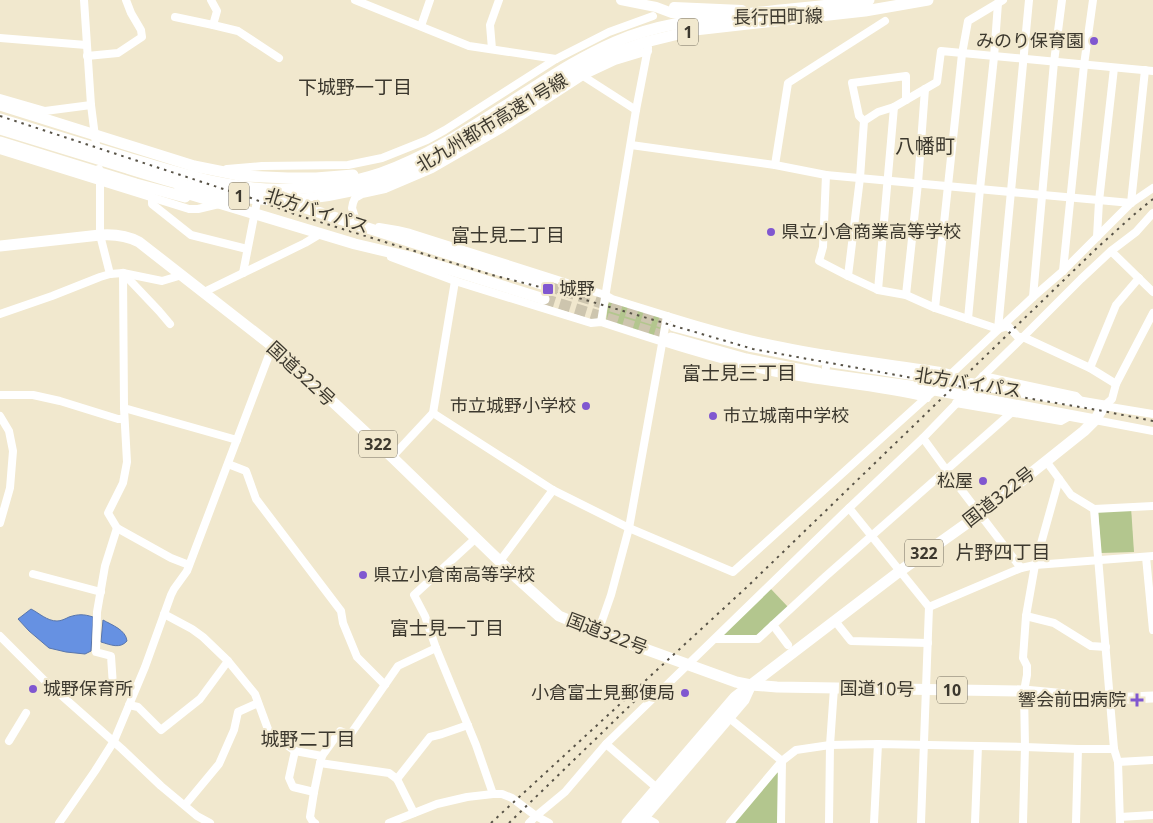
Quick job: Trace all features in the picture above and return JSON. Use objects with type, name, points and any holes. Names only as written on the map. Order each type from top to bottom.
[{"type":"highway","name":"北九州都市高速1号線","points":[[0,119],[192,176],[238,186],[260,189],[285,189],[333,185],[382,173],[427,153],[592,52],[643,32],[694,20],[869,0]]},
{"type":"highway","name":"北九州都市高速1号線","points":[[0,129],[164,180],[238,196],[262,199],[301,199],[335,195],[360,190],[405,174],[431,162],[596,61],[646,42],[702,29],[928,1]]},
{"type":"highway","points":[[0,105],[194,166],[244,176],[267,178],[316,178],[351,175],[380,169],[411,157],[470,128]]},
{"type":"highway","name":"北方バイパス","points":[[0,111],[196,172],[548,286]]},
{"type":"highway","name":"北方バイパス","points":[[0,134],[220,204],[320,234],[410,257],[544,299]]},
{"type":"highway","points":[[0,142],[136,184],[210,201],[283,205],[334,198],[360,190]]},
{"type":"highway","name":"国道322号","points":[[0,246],[100,235],[131,237],[147,247],[276,349],[559,616],[736,682],[752,685],[900,571],[980,514],[1084,431],[1095,420],[1104,406]]},
{"type":"highway","name":"北方バイパス","points":[[674,326],[749,346],[1104,406]]},
{"type":"highway","name":"北方バイパス","points":[[666,340],[824,376],[924,388],[1095,420]]},
{"type":"highway","points":[[641,820],[744,700],[752,685]]},
{"type":"highway","points":[[627,823],[735,697],[752,685]]},
{"type":"highway","name":"国道10号","points":[[752,685],[1024,691],[1109,699],[1153,697]]},
{"type":"main road","name":"長行田町線","points":[[621,0],[654,12],[730,19],[836,15],[928,1]]},
{"type":"main road","name":"長行田町線","points":[[654,12],[673,7],[736,11],[828,6],[869,0]]},
{"type":"street","points":[[84,0],[91,105],[99,166],[100,235],[110,274]]},
{"type":"street","points":[[87,56],[118,53],[142,37],[141,30],[126,0]]},
{"type":"street","points":[[211,0],[217,11],[213,25]]},
{"type":"street","points":[[355,0],[469,46],[556,59]]},
{"type":"street","points":[[421,26],[430,0]]},
{"type":"street","points":[[492,50],[490,25],[499,0]]},
{"type":"street","points":[[998,329],[1029,0]]},
{"type":"street","points":[[1032,298],[1054,62],[1062,0]]},
{"type":"street","points":[[1063,271],[1084,65],[1093,0]]},
{"type":"street","points":[[935,308],[962,54],[968,22],[1000,2]]},
{"type":"street","points":[[968,319],[1000,2]]},
{"type":"street","points":[[601,322],[654,12]]},
{"type":"street","points":[[196,172],[262,166],[348,165],[382,158],[428,140],[556,59],[608,32],[654,12]]},
{"type":"street","points":[[175,17],[238,31],[280,58]]},
{"type":"street","points":[[775,165],[788,84],[885,21]]},
{"type":"street","points":[[0,38],[86,45]]},
{"type":"street","points":[[864,121],[878,112],[894,107],[937,82],[941,51],[1149,71],[1131,203]]},
{"type":"street","points":[[648,52],[615,61],[583,76],[503,128],[432,169],[385,189],[362,194],[355,198],[352,208],[357,224],[397,230],[605,294],[612,299],[666,316],[826,359],[941,371],[952,374]]},
{"type":"street","points":[[1097,237],[1099,201],[1114,68]]},
{"type":"street","points":[[583,76],[636,110]]},
{"type":"street","points":[[848,276],[860,178],[864,121],[859,116],[852,84],[906,76],[906,100]]},
{"type":"street","points":[[906,295],[918,183],[925,89]]},
{"type":"street","points":[[0,98],[45,111],[91,105]]},
{"type":"street","points":[[878,290],[894,107]]},
{"type":"street","points":[[631,145],[775,165],[826,175],[1131,203]]},
{"type":"street","points":[[0,150],[189,209],[220,204]]},
{"type":"street","points":[[243,273],[262,166]]},
{"type":"street","points":[[826,175],[823,247],[819,261],[878,290],[906,295],[935,308],[998,329],[1008,326],[1018,337],[1024,337],[1090,368],[1116,384]]},
{"type":"street","points":[[433,413],[553,490],[629,528],[733,572],[927,398],[998,329],[1063,271],[1131,203],[1153,188]]},
{"type":"street","points":[[152,198],[152,204],[191,235],[247,249]]},
{"type":"street","points":[[529,823],[565,792],[606,744],[923,438],[982,377],[1111,251],[1136,232],[1153,214]]},
{"type":"street","points":[[204,292],[320,234]]},
{"type":"street","points":[[356,244],[455,281],[592,323],[601,322],[666,340]]},
{"type":"street","points":[[1111,251],[1153,292]]},
{"type":"street","points":[[0,314],[110,274],[162,280],[182,275]]},
{"type":"street","points":[[123,274],[170,324]]},
{"type":"street","points":[[123,274],[124,419],[127,462],[123,483],[108,513],[117,528],[171,558],[190,565]]},
{"type":"street","points":[[1090,368],[1116,305],[1139,278]]},
{"type":"street","points":[[392,457],[433,413],[455,281]]},
{"type":"street","points":[[1104,406],[1112,399],[1116,384],[1153,313]]},
{"type":"street","points":[[598,632],[611,595],[629,528],[666,340],[666,316]]},
{"type":"street","points":[[58,823],[114,741],[145,667],[174,589],[190,565],[270,355],[276,349]]},
{"type":"street","points":[[826,359],[824,376],[927,398]]},
{"type":"street","points":[[982,377],[1076,396],[1081,401]]},
{"type":"street","points":[[0,395],[33,395],[60,401],[118,419],[124,419]]},
{"type":"street","points":[[958,402],[1061,421],[1070,416]]},
{"type":"street","points":[[1104,406],[1153,414]]},
{"type":"street","points":[[124,408],[237,440]]},
{"type":"street","points":[[716,639],[758,639],[1011,413]]},
{"type":"street","points":[[0,416],[10,431],[12,451],[10,488],[0,523]]},
{"type":"street","points":[[1095,420],[1153,431]]},
{"type":"street","points":[[923,438],[1021,568]]},
{"type":"street","points":[[1046,461],[1071,495],[1094,509],[1153,506]]},
{"type":"street","points":[[228,464],[246,471],[256,499],[341,611],[343,623],[357,657],[385,685]]},
{"type":"street","points":[[1023,823],[1024,691],[1027,666],[1022,658],[1026,616],[1036,565],[1059,479]]},
{"type":"street","points":[[500,561],[553,490]]},
{"type":"street","points":[[849,508],[929,608],[921,823]]},
{"type":"street","points":[[1094,509],[1109,699],[1114,749],[1118,762],[1120,820],[1153,815]]},
{"type":"street","points":[[117,528],[105,566],[97,612],[96,652],[111,656],[113,686],[134,692]]},
{"type":"street","points":[[476,538],[414,595],[425,616],[493,794]]},
{"type":"street","points":[[929,608],[1021,568],[1036,565],[1150,557],[1153,630]]},
{"type":"street","points":[[33,574],[101,592]]},
{"type":"street","points":[[164,614],[192,628],[228,661],[255,694],[269,732],[295,751],[321,760],[390,773],[397,779],[414,813]]},
{"type":"street","points":[[1026,616],[1054,623],[1091,646],[1106,647]]},
{"type":"street","points":[[835,621],[851,641],[928,643]]},
{"type":"street","points":[[773,625],[788,645]]},
{"type":"street","points":[[1,640],[114,741],[161,786],[200,819],[210,823]]},
{"type":"street","points":[[316,823],[310,817],[321,760],[340,731],[350,735],[398,666],[436,648]]},
{"type":"street","points":[[129,705],[138,707],[161,730],[200,699],[228,661]]},
{"type":"street","points":[[830,823],[830,745],[834,688]]},
{"type":"street","points":[[185,805],[219,764],[234,730],[238,712],[258,703]]},
{"type":"street","points":[[8,741],[26,713]]},
{"type":"street","points":[[728,717],[782,761]]},
{"type":"street","points":[[397,779],[430,737],[468,725]]},
{"type":"street","points":[[606,744],[657,788]]},
{"type":"street","points":[[730,823],[782,761],[796,750],[830,745],[878,744],[1114,749]]},
{"type":"street","points":[[874,823],[878,744]]},
{"type":"street","points":[[975,823],[978,746]]},
{"type":"street","points":[[1076,823],[1078,749]]},
{"type":"street","points":[[295,751],[289,778],[293,787],[314,792]]},
{"type":"street","points":[[1118,762],[1153,760]]},
{"type":"street","points":[[781,823],[782,761]]},
{"type":"street","points":[[389,823],[467,796],[493,794],[507,795],[549,823]]},
{"type":"street","points":[[641,820],[655,823]]},
{"type":"green space","points":[[610,302],[661,317],[660,332],[655,336],[606,321],[608,304]]},
{"type":"green space","points":[[1131,507],[1134,552],[1101,553],[1098,509]]},
{"type":"green space","points":[[770,588],[789,608],[757,638],[719,637]]},
{"type":"green space","points":[[776,772],[780,774],[779,823],[733,823]]},
{"type":"water","points":[[31,609],[53,621],[60,621],[78,615],[93,617],[91,651],[85,654],[49,648],[18,619]]},
{"type":"water","points":[[103,620],[121,631],[127,641],[118,646],[101,642]]},
{"type":"tunnel","points":[[548,286],[674,326]]},
{"type":"tunnel","points":[[544,299],[671,338]]},
{"type":"railway","points":[[0,116],[251,198],[294,214],[492,275],[548,289],[753,349],[1153,421]]},
{"type":"railway","points":[[491,823],[748,586],[1098,247],[1153,199]]},
{"type":"railway","points":[[509,823],[644,692]]},
{"type":"place","name":"みのり保育園","points":[[1094,41]]},
{"type":"place","name":"県立小倉商業高等学校","points":[[771,232]]},
{"type":"place","name":"城野","points":[[548,289]]},
{"type":"place","name":"市立城野小学校","points":[[586,406]]},
{"type":"place","name":"市立城南中学校","points":[[713,416]]},
{"type":"place","name":"松屋","points":[[983,481]]},
{"type":"place","name":"県立小倉南高等学校","points":[[363,575]]},
{"type":"place","name":"城野保育所","points":[[33,689]]},
{"type":"place","name":"小倉富士見郵便局","points":[[685,693]]},
{"type":"place","name":"響会前田病院","points":[[1137,700]]},
{"type":"district","name":"下城野一丁目","points":[[355,87]]},
{"type":"district","name":"八幡町","points":[[925,146]]},
{"type":"district","name":"富士見二丁目","points":[[508,235]]},
{"type":"district","name":"富士見三丁目","points":[[739,373]]},
{"type":"district","name":"片野四丁目","points":[[1003,552]]},
{"type":"district","name":"富士見一丁目","points":[[447,628]]},
{"type":"district","name":"城野二丁目","points":[[308,739]]}]
